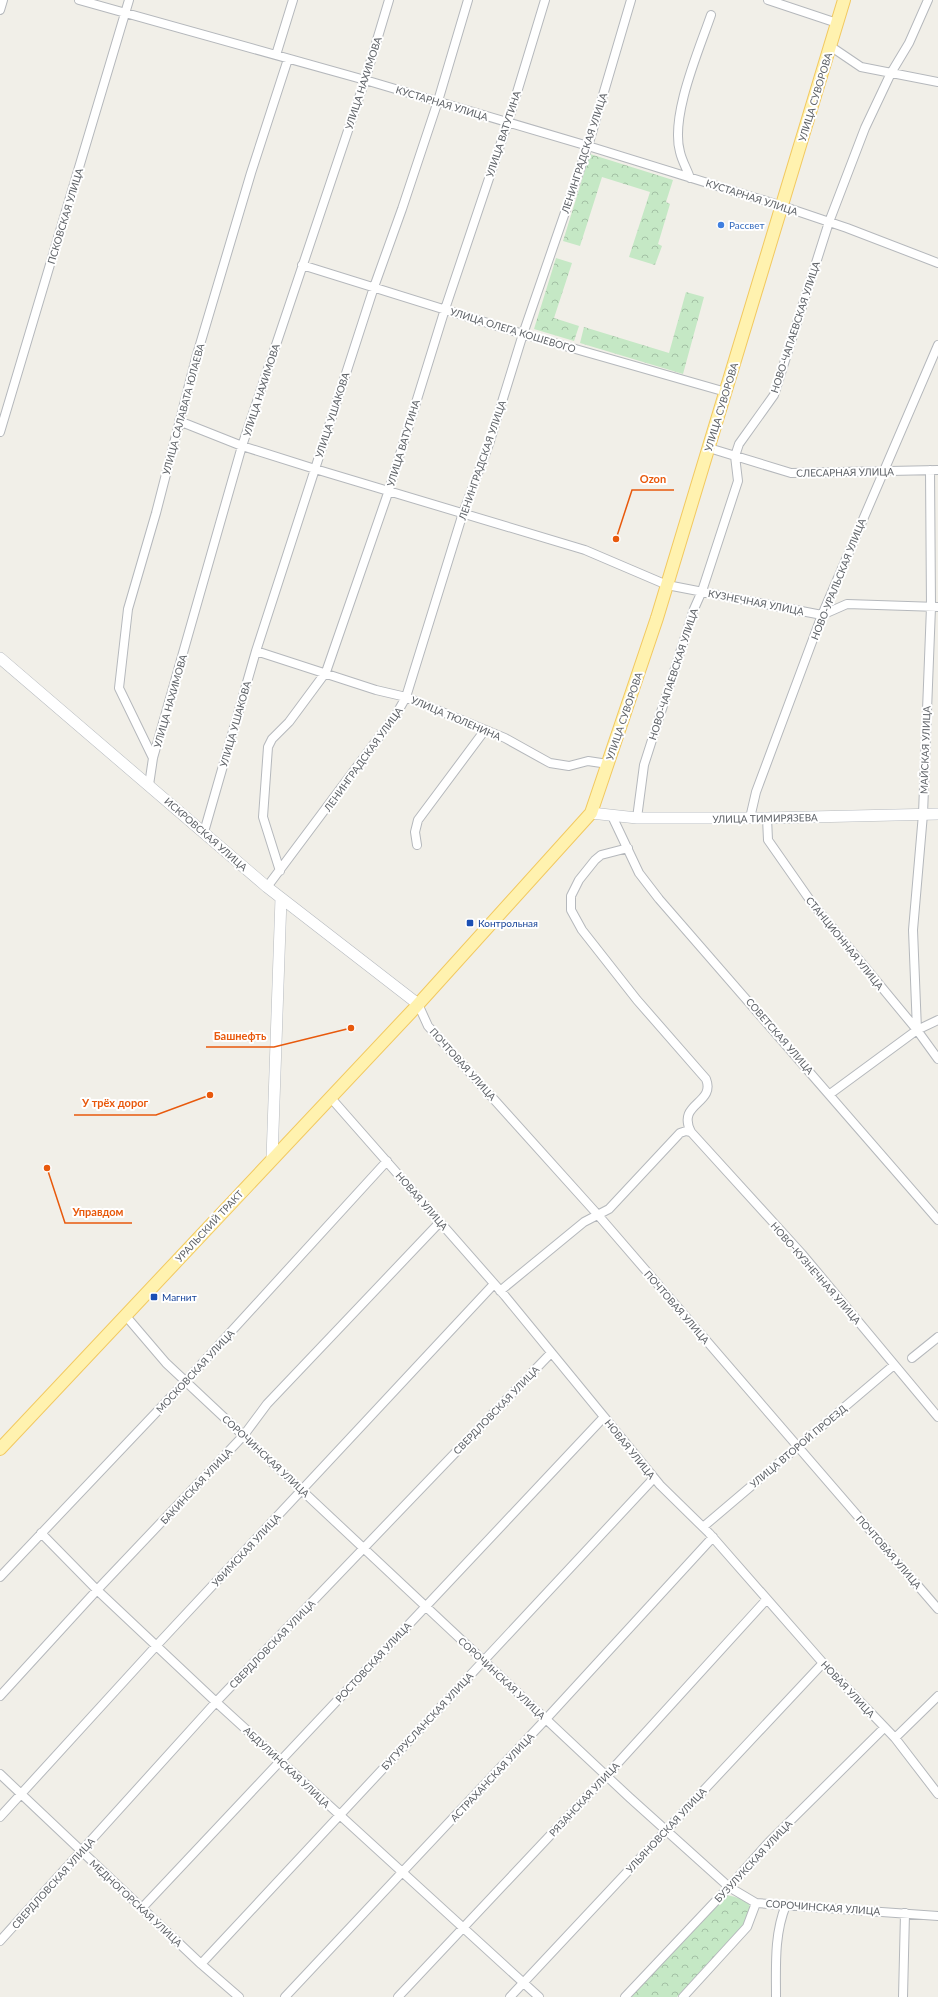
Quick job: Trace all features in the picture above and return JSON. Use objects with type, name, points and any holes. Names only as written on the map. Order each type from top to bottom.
[{"type":"main road","name":"УЛИЦА СУВОРОВА","points":[[591,813],[667,585],[844,0]]},
{"type":"main road","name":"ИСКРОВСКАЯ УЛИЦА","points":[[0,658],[267,887],[418,1004]]},
{"type":"main road","name":"УЛИЦА ТИМИРЯЗЕВА","points":[[591,813],[637,818],[767,818],[938,814]]},
{"type":"main road","name":"УРАЛЬСКИЙ ТРАКТ","points":[[0,1449],[418,1004],[591,813]]},
{"type":"main road","points":[[272,1159],[281,898]]},
{"type":"street","points":[[0,10],[3,0]]},
{"type":"street","name":"КУСТАРНАЯ УЛИЦА","points":[[79,0],[365,80],[588,146],[782,206],[938,263]]},
{"type":"street","name":"ПСКОВСКАЯ УЛИЦА","points":[[0,432],[129,0]]},
{"type":"street","points":[[276,55],[293,0]]},
{"type":"street","name":"УЛИЦА НАХИМОВА","points":[[149,785],[154,758],[242,446],[365,80],[389,0]]},
{"type":"street","name":"УЛИЦА УШАКОВА","points":[[204,832],[256,651],[374,287],[438,101],[468,0]]},
{"type":"street","name":"УЛИЦА ВАТУТИНА","points":[[280,871],[263,817],[268,747],[272,739],[289,722],[326,672],[388,493],[445,309],[508,122],[545,0]]},
{"type":"street","name":"ЛЕНИНГРАДСКАЯ УЛИЦА","points":[[267,887],[397,713],[406,697],[463,513],[489,444],[523,334],[588,146],[631,0]]},
{"type":"street","points":[[768,0],[837,23]]},
{"type":"street","name":"НОВО-ЧАПАЕВСКАЯ УЛИЦА","points":[[637,818],[644,765],[694,609],[702,591],[738,481],[735,456],[739,444],[774,395],[829,222],[865,128],[891,73],[909,43],[928,0]]},
{"type":"street","points":[[690,178],[679,151],[678,121],[691,73],[711,15]]},
{"type":"street","points":[[830,46],[861,67],[938,82]]},
{"type":"street","name":"УЛИЦА САЛАВАТА ЮЛАЕВА","points":[[154,758],[119,688],[128,609],[196,358],[251,173],[288,59]]},
{"type":"street","name":"УЛИЦА ОЛЕГА КОШЕВОГО","points":[[302,265],[523,334],[726,392]]},
{"type":"street","name":"НОВО-УРАЛЬСКАЯ УЛИЦА","points":[[750,818],[756,792],[822,616],[938,345]]},
{"type":"street","name":"КУЗНЕЧНАЯ УЛИЦА","points":[[179,421],[242,446],[388,493],[463,513],[585,550],[667,585],[822,616]]},
{"type":"street","name":"СЛЕСАРНАЯ УЛИЦА","points":[[708,448],[791,473],[934,470]]},
{"type":"street","name":"МАЙСКАЯ УЛИЦА","points":[[917,1030],[913,930],[923,814],[934,607],[934,470]]},
{"type":"street","points":[[822,616],[847,604],[934,607]]},
{"type":"street","name":"УЛИЦА ТЮЛЕНИНА","points":[[256,651],[326,672],[376,690],[406,697],[505,738],[550,763],[569,766],[588,761],[608,764]]},
{"type":"street","points":[[417,845],[415,832],[418,820],[485,730]]},
{"type":"street","name":"СОВЕТСКАЯ УЛИЦА","points":[[612,816],[639,874],[659,899],[938,1220]]},
{"type":"street","name":"СТАНЦИОННАЯ УЛИЦА","points":[[767,818],[768,840],[812,903],[917,1030],[938,1059]]},
{"type":"street","points":[[628,848],[601,855],[595,860],[579,880],[571,896],[572,910],[582,930],[637,1000],[706,1079],[708,1084],[707,1092],[687,1115],[686,1122],[691,1132]]},
{"type":"street","name":"ПОЧТОВАЯ УЛИЦА","points":[[418,1004],[428,1026],[598,1215],[938,1609]]},
{"type":"street","points":[[830,1094],[917,1030],[938,1020]]},
{"type":"street","name":"НОВАЯ УЛИЦА","points":[[330,1097],[500,1290],[654,1478],[713,1537],[823,1663],[895,1738],[938,1794]]},
{"type":"street","points":[[500,1290],[584,1222],[609,1209],[680,1133],[686,1131],[691,1132]]},
{"type":"street","name":"НОВО-КУЗНЕЧНАЯ УЛИЦА","points":[[691,1132],[802,1254],[938,1417]]},
{"type":"street","name":"МОСКОВСКАЯ УЛИЦА","points":[[0,1577],[40,1533],[186,1382],[387,1161]]},
{"type":"street","name":"БАКИНСКАЯ УЛИЦА","points":[[0,1696],[97,1590],[244,1435],[267,1404],[440,1222]]},
{"type":"street","name":"УФИМСКАЯ УЛИЦА","points":[[0,1817],[157,1645],[494,1284]]},
{"type":"street","name":"СОРОЧИНСКАЯ УЛИЦА","points":[[125,1315],[166,1363],[186,1382],[606,1776],[729,1887],[756,1903],[938,1916]]},
{"type":"street","points":[[912,1358],[938,1337]]},
{"type":"street","name":"СВЕРДЛОВСКАЯ УЛИЦА","points":[[0,1941],[216,1702],[551,1353]]},
{"type":"street","name":"УЛИЦА ВТОРОЙ ПРОЕЗД","points":[[703,1527],[894,1365]]},
{"type":"street","name":"РОСТОВСКАЯ УЛИЦА","points":[[142,1908],[604,1417]]},
{"type":"street","name":"БУГУРУСЛАНСКАЯ УЛИЦА","points":[[201,1964],[654,1478]]},
{"type":"street","name":"АБДУЛИНСКАЯ УЛИЦА","points":[[40,1533],[97,1590],[216,1702],[539,1997]]},
{"type":"street","name":"АСТРАХАНСКАЯ УЛИЦА","points":[[285,1997],[546,1720],[713,1537]]},
{"type":"street","name":"РЯЗАНСКАЯ УЛИЦА","points":[[398,1997],[606,1776],[767,1599]]},
{"type":"street","name":"УЛЬЯНОВСКАЯ УЛИЦА","points":[[510,1997],[823,1663]]},
{"type":"street","points":[[895,1738],[938,1696]]},
{"type":"street","name":"БУЗУЛУКСКАЯ УЛИЦА","points":[[624,1997],[729,1887],[769,1842],[884,1728]]},
{"type":"street","name":"МЕДНОГОРСКАЯ УЛИЦА","points":[[0,1774],[201,1964],[240,1997]]},
{"type":"street","points":[[683,1997],[747,1927],[756,1903]]},
{"type":"street","points":[[776,1997],[775,1955],[781,1918],[786,1905]]},
{"type":"street","points":[[903,1997],[905,1913]]},
{"type":"green space","points":[[590,154],[673,180],[666,202],[670,204],[658,244],[662,246],[655,265],[629,257],[650,192],[602,177],[580,246],[563,241]]},
{"type":"green space","points":[[556,258],[572,263],[554,318],[579,326],[574,341],[534,329]]},
{"type":"green space","points":[[686,292],[704,297],[683,374],[580,343],[584,327],[669,353]]},
{"type":"green space","points":[[727,1895],[744,1900],[749,1904],[750,1908],[747,1921],[677,1997],[631,1997]]},
{"type":"place","name":"Рассвет","points":[[721,225]]},
{"type":"place","name":"Ozon","points":[[616,539]]},
{"type":"place","name":"Контрольная","points":[[470,923]]},
{"type":"place","name":"Башнефть","points":[[351,1028]]},
{"type":"place","name":"У трёх дорог","points":[[210,1095]]},
{"type":"place","name":"Управдом","points":[[47,1168]]},
{"type":"place","name":"Магнит","points":[[154,1297]]}]
